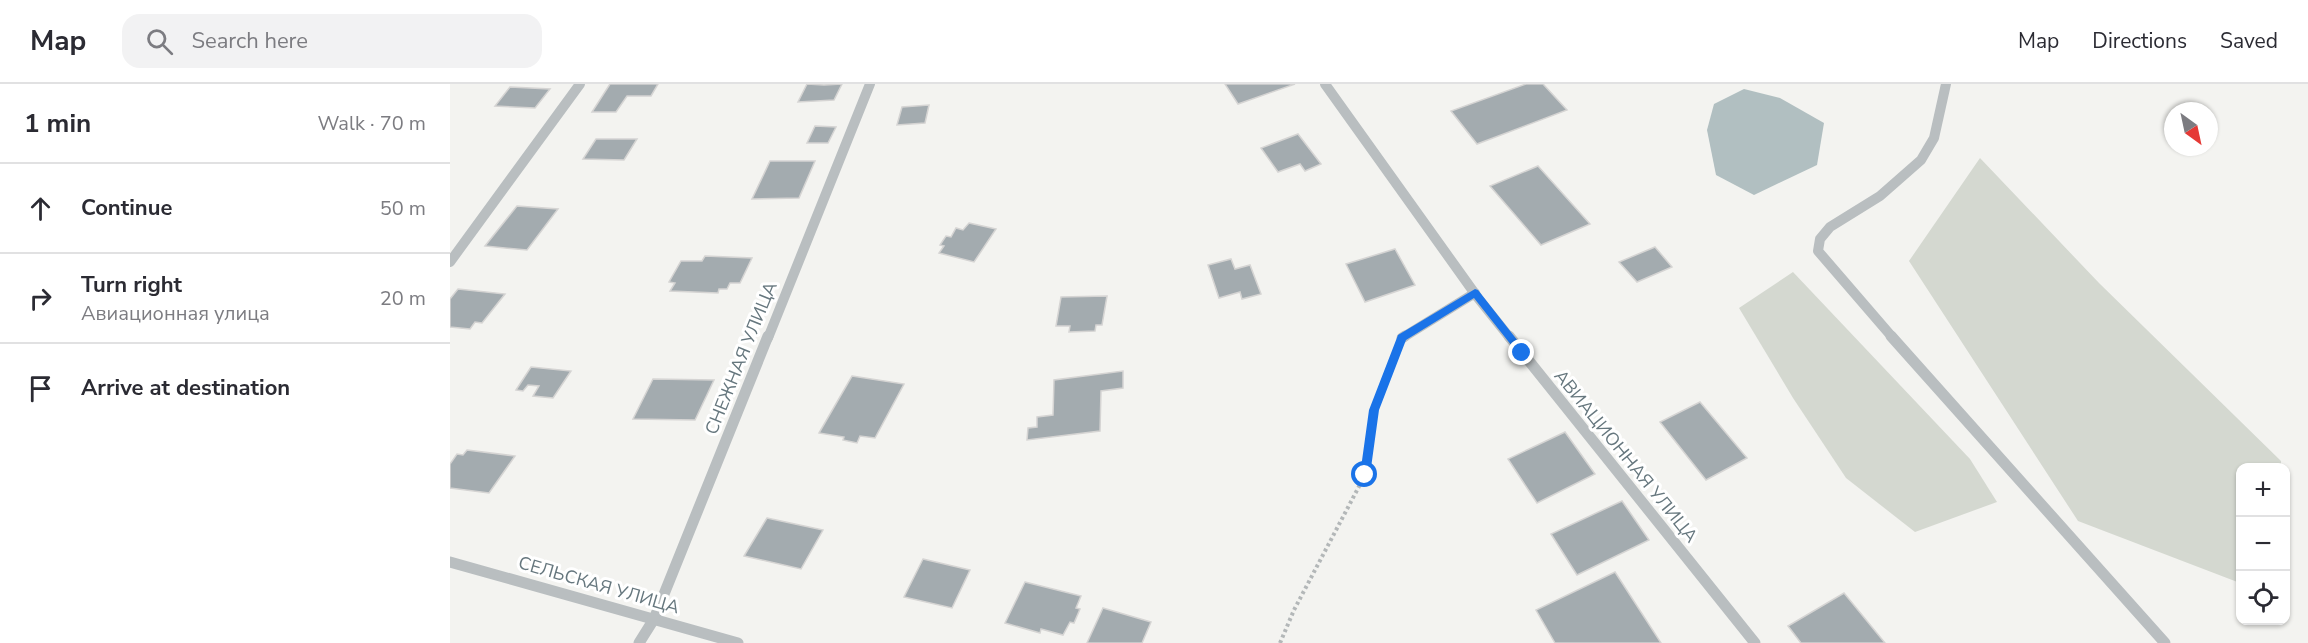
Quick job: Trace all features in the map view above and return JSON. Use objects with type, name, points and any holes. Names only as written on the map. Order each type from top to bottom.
[{"type":"street","points":[[450,262],[580,84]]},
{"type":"street","name":"СНЕЖНАЯ УЛИЦА","points":[[639,643],[654,619],[870,84]]},
{"type":"street","name":"АВИАЦИОННАЯ УЛИЦА","points":[[1325,84],[1475,293],[1755,643]]},
{"type":"street","points":[[1946,84],[1934,138],[1921,160],[1880,196],[1830,227],[1820,239],[1818,251],[1832,270],[2164,643]]},
{"type":"street","points":[[1402,338],[1475,293]]},
{"type":"street","name":"СЕЛЬСКАЯ УЛИЦА","points":[[450,562],[738,643]]},
{"type":"path","points":[[1280,643],[1294,610],[1365,475],[1374,410],[1402,338]]},
{"type":"shaded area","points":[[1744,89],[1780,98],[1824,123],[1817,165],[1754,195],[1716,175],[1707,130],[1714,104]]},
{"type":"shaded area","points":[[1980,158],[2099,283],[2281,461],[2281,463],[2236,463],[2236,581],[2078,521],[1909,261]]},
{"type":"shaded area","points":[[1793,272],[1970,459],[1997,502],[1915,532],[1846,478],[1793,398],[1739,308]]},
{"type":"building","points":[[610,84],[658,84],[651,96],[627,96],[616,112],[592,112]]},
{"type":"building","points":[[807,84],[842,84],[834,100],[798,102]]},
{"type":"building","points":[[1225,84],[1295,84],[1238,104]]},
{"type":"building","points":[[1526,84],[1543,84],[1567,110],[1477,144],[1451,111]]},
{"type":"building","points":[[510,87],[550,89],[535,108],[495,106]]},
{"type":"building","points":[[929,105],[925,123],[897,125],[902,107]]},
{"type":"building","points":[[815,126],[836,127],[828,143],[807,143]]},
{"type":"building","points":[[1298,134],[1321,164],[1305,171],[1300,164],[1278,172],[1261,148]]},
{"type":"building","points":[[596,139],[637,139],[624,160],[583,159]]},
{"type":"building","points":[[770,161],[815,161],[799,198],[752,199]]},
{"type":"building","points":[[1538,166],[1590,224],[1541,245],[1490,186]]},
{"type":"building","points":[[517,206],[558,209],[527,250],[485,246]]},
{"type":"building","points":[[969,223],[996,229],[974,262],[939,253],[944,246],[940,245],[946,236],[951,237],[956,228],[963,230]]},
{"type":"building","points":[[1655,247],[1672,267],[1637,282],[1619,262]]},
{"type":"building","points":[[1395,249],[1415,285],[1365,302],[1346,264]]},
{"type":"building","points":[[705,256],[752,258],[740,283],[730,283],[727,289],[719,289],[718,293],[670,291],[675,283],[669,282],[681,261],[702,261]]},
{"type":"building","points":[[1231,259],[1235,269],[1250,265],[1261,294],[1242,299],[1240,292],[1219,298],[1208,265]]},
{"type":"building","points":[[458,289],[505,294],[482,323],[475,322],[470,329],[450,327],[450,299]]},
{"type":"building","points":[[1107,296],[1102,325],[1096,325],[1095,331],[1069,332],[1070,326],[1056,326],[1061,297]]},
{"type":"building","points":[[531,367],[571,371],[553,398],[533,396],[539,386],[528,385],[523,391],[516,390]]},
{"type":"building","points":[[1123,371],[1123,388],[1101,391],[1100,431],[1027,440],[1028,428],[1037,427],[1037,417],[1053,415],[1054,380]]},
{"type":"building","points":[[852,376],[904,384],[875,438],[860,436],[857,443],[843,440],[844,437],[819,433]]},
{"type":"building","points":[[653,379],[714,380],[695,420],[633,419]]},
{"type":"building","points":[[1700,402],[1747,458],[1706,480],[1660,422]]},
{"type":"building","points":[[1565,432],[1595,474],[1537,503],[1508,459]]},
{"type":"building","points":[[467,450],[515,456],[489,493],[450,488],[450,464],[457,454],[463,455]]},
{"type":"building","points":[[1622,501],[1649,540],[1577,575],[1551,534]]},
{"type":"building","points":[[767,518],[823,530],[801,569],[744,556]]},
{"type":"building","points":[[923,559],[970,570],[952,608],[904,597]]},
{"type":"building","points":[[1615,572],[1661,643],[1555,643],[1536,610]]},
{"type":"building","points":[[1025,582],[1081,596],[1076,608],[1080,609],[1074,623],[1070,622],[1063,635],[1041,629],[1040,633],[1005,623]]},
{"type":"building","points":[[1844,593],[1885,643],[1801,643],[1788,626]]},
{"type":"building","points":[[1103,608],[1151,622],[1142,643],[1087,643]]},
{"type":"route","points":[[1365,475],[1374,410],[1402,338],[1475,293],[1522,353]]}]
